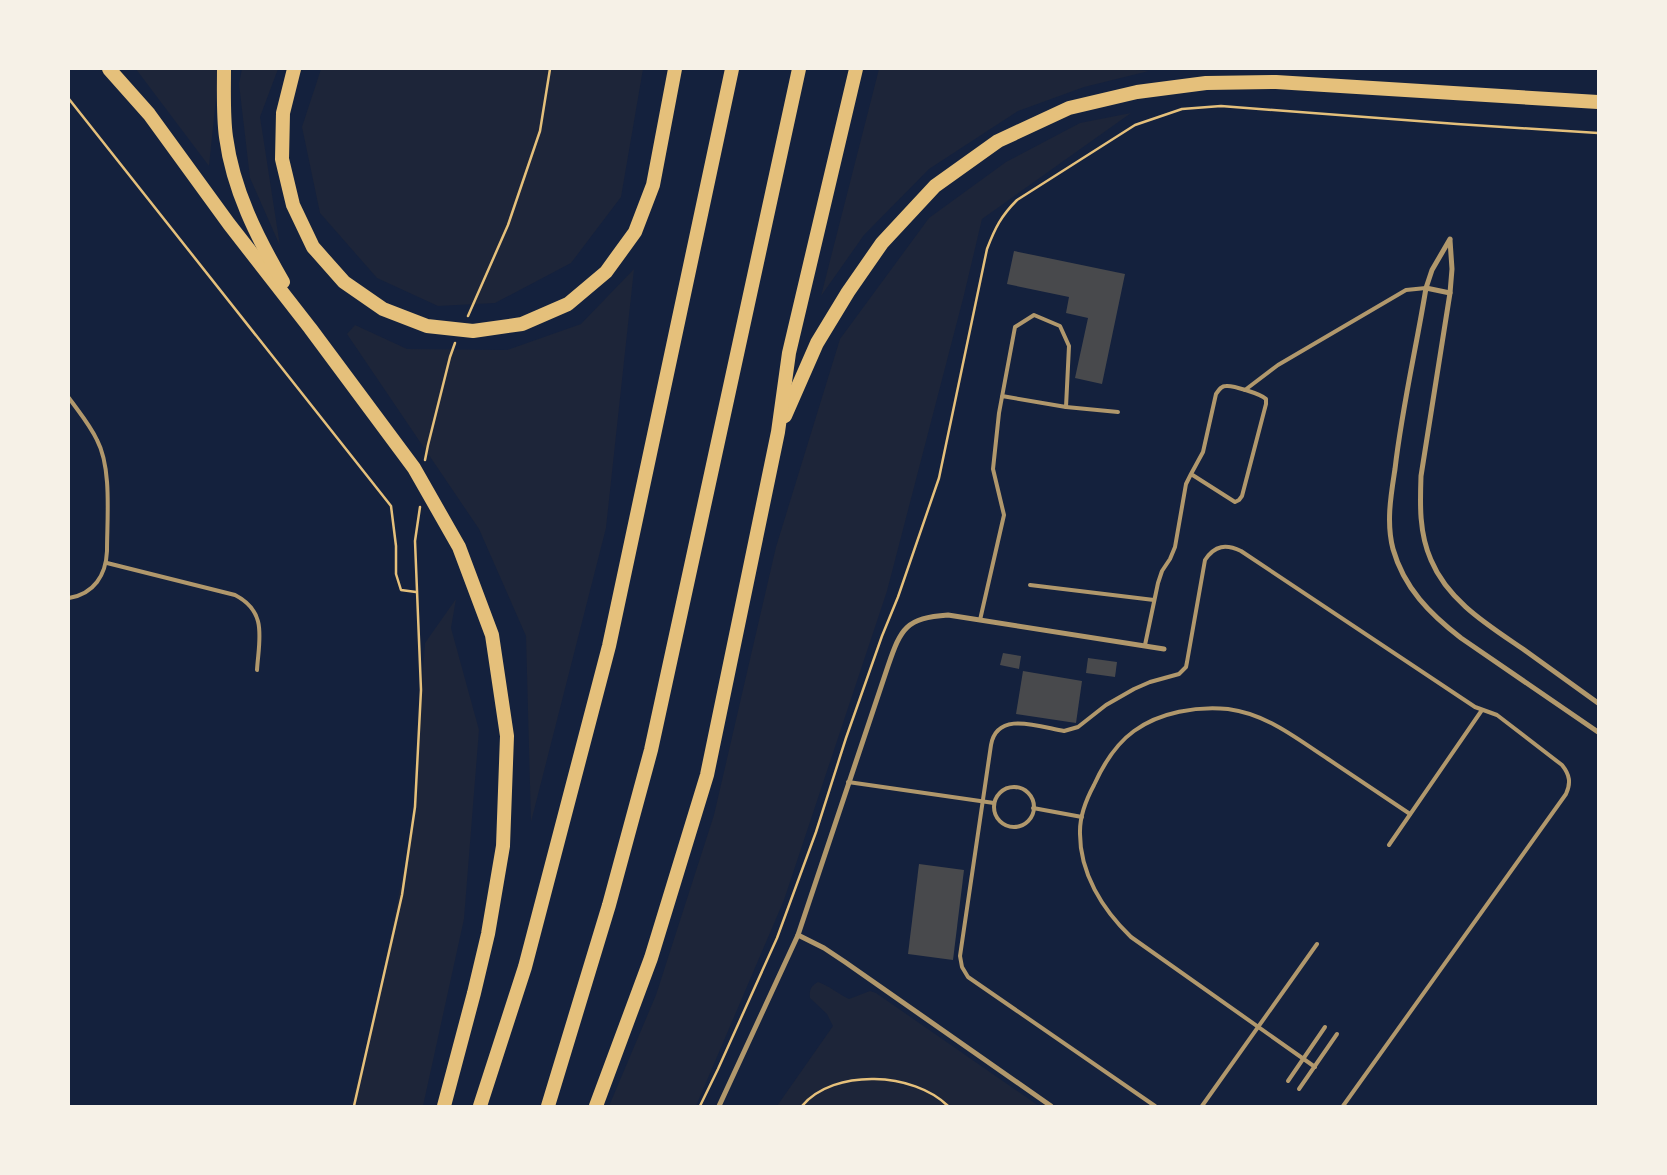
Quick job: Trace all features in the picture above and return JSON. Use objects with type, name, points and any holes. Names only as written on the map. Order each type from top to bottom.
[{"type":"highway","points":[[109,69],[149,114],[229,224],[310,328],[414,468],[459,547],[492,635],[507,736],[503,846],[488,934],[444,1106]]},
{"type":"highway","points":[[224,69],[226,137],[232,169],[243,205],[269,258],[310,328]]},
{"type":"highway","points":[[294,69],[283,113],[282,159],[293,205],[314,246],[344,282],[383,309],[426,326],[473,331],[522,324],[550,312],[568,304],[606,272],[635,232],[653,186],[675,69]]},
{"type":"highway","points":[[480,1106],[526,967],[609,646],[732,69]]},
{"type":"highway","points":[[548,1106],[609,905],[651,750],[799,69]]},
{"type":"highway","points":[[596,1106],[650,958],[707,775],[778,432],[789,354],[856,69]]},
{"type":"highway","points":[[778,432],[817,343],[848,292],[882,244],[935,186],[943,180],[998,141],[1069,108],[1137,92],[1206,83],[1276,82],[1598,102]]},
{"type":"street","points":[[1598,703],[1473,614],[1452,592],[1436,571],[1430,558],[1421,520],[1422,476],[1450,293],[1452,269],[1450,240],[1432,270],[1426,288],[1400,430],[1389,514],[1393,548],[1409,586],[1422,604],[1443,625],[1598,732]]},
{"type":"street","points":[[1426,288],[1450,293]]},
{"type":"street","points":[[719,1106],[798,935],[895,646],[903,632],[914,621],[926,616],[948,615],[1164,649]]},
{"type":"street","points":[[798,935],[824,948],[845,962],[1051,1106]]},
{"type":"lane","points":[[1245,390],[1278,366],[1406,290],[1426,288]]},
{"type":"lane","points":[[980,620],[1004,515],[993,469],[1002,396],[1014,327],[1034,314],[1060,326],[1069,346],[1066,407]]},
{"type":"lane","points":[[1145,645],[1162,571],[1175,547],[1186,484],[1191,474],[1203,452],[1216,394],[1220,388],[1226,386],[1261,394],[1266,399],[1266,404],[1240,500],[1235,502],[1191,474]]},
{"type":"lane","points":[[1002,396],[1066,407],[1118,412]]},
{"type":"lane","points":[[69,398],[98,440],[104,459],[107,563],[103,574],[96,584],[87,592],[69,598]]},
{"type":"lane","points":[[1154,1106],[973,980],[965,972],[960,962],[960,956],[994,734],[1003,726],[1016,722],[1064,731],[1071,730],[1119,697],[1150,682],[1172,677],[1182,671],[1187,662],[1205,560],[1212,551],[1223,546],[1241,551],[1475,707],[1497,715],[1562,765],[1568,776],[1569,788],[1566,794],[1343,1106]]},
{"type":"lane","points":[[107,563],[235,594],[242,598],[254,610],[260,625],[257,670]]},
{"type":"lane","points":[[1030,585],[1154,600]]},
{"type":"lane","points":[[1315,1067],[1131,937],[1118,925],[1098,896],[1081,848],[1080,831],[1082,817],[1090,791],[1114,751],[1134,731],[1149,722],[1181,711],[1213,708],[1244,712],[1273,723],[1410,814]]},
{"type":"lane","points":[[1389,845],[1482,710]]},
{"type":"lane","points":[[848,782],[994,803]]},
{"type":"lane","points":[[1018,787],[1030,795],[1033,801],[1032,814],[1028,820],[1016,826],[1009,826],[998,818],[994,803],[1005,789],[1018,787]]},
{"type":"lane","points":[[1033,808],[1082,817]]},
{"type":"lane","points":[[1202,1106],[1317,944]]},
{"type":"lane","points":[[1288,1081],[1325,1027]]},
{"type":"lane","points":[[1299,1089],[1337,1034]]},
{"type":"path","points":[[465,322],[508,225],[540,131],[550,69]]},
{"type":"path","points":[[69,99],[391,506],[396,546],[396,574],[401,590],[416,592]]},
{"type":"path","points":[[700,1106],[777,938],[816,832],[846,738],[939,478],[987,249],[995,227],[1005,213],[1017,200],[1135,125],[1182,109],[1221,106],[1598,133]]},
{"type":"path","points":[[425,461],[432,427],[455,343]]},
{"type":"path","points":[[354,1106],[402,895],[415,807],[421,690],[415,541],[421,502]]},
{"type":"path","points":[[802,1106],[818,1091],[830,1086],[841,1082],[871,1079],[917,1087],[935,1095],[948,1106]]},
{"type":"shaded area","points":[[136,69],[219,69],[209,166]]},
{"type":"shaded area","points":[[242,69],[278,69],[260,117],[280,246],[250,178],[239,84]]},
{"type":"shaded area","points":[[321,69],[643,69],[621,197],[571,263],[495,303],[438,306],[377,278],[320,213],[302,127]]},
{"type":"shaded area","points":[[879,69],[1124,69],[1149,71],[1084,87],[1018,111],[929,169],[864,235],[821,296]]},
{"type":"shaded area","points":[[1131,113],[982,219],[887,591],[784,900],[696,1106],[609,1106],[656,995],[714,815],[776,547],[840,339],[929,218],[1006,162],[1080,123]]},
{"type":"shaded area","points":[[634,269],[606,528],[531,822],[526,636],[479,529],[347,334],[355,325],[407,349],[507,350],[581,324]]},
{"type":"shaded area","points":[[456,599],[451,628],[479,730],[464,919],[423,1106],[351,1106],[374,1018],[411,834],[425,643]]},
{"type":"shaded area","points":[[818,982],[849,999],[870,991],[876,993],[1039,1106],[777,1106],[833,1026],[827,1014],[810,998],[811,988]]},
{"type":"building","points":[[1014,251],[1125,274],[1102,384],[1075,378],[1088,318],[1066,313],[1069,297],[1007,284]]},
{"type":"building","points":[[1003,653],[1021,656],[1019,669],[1000,665]]},
{"type":"building","points":[[1088,658],[1117,662],[1115,677],[1086,673]]},
{"type":"building","points":[[1023,671],[1082,681],[1076,723],[1016,714]]},
{"type":"building","points":[[919,864],[964,870],[953,960],[908,954]]}]
